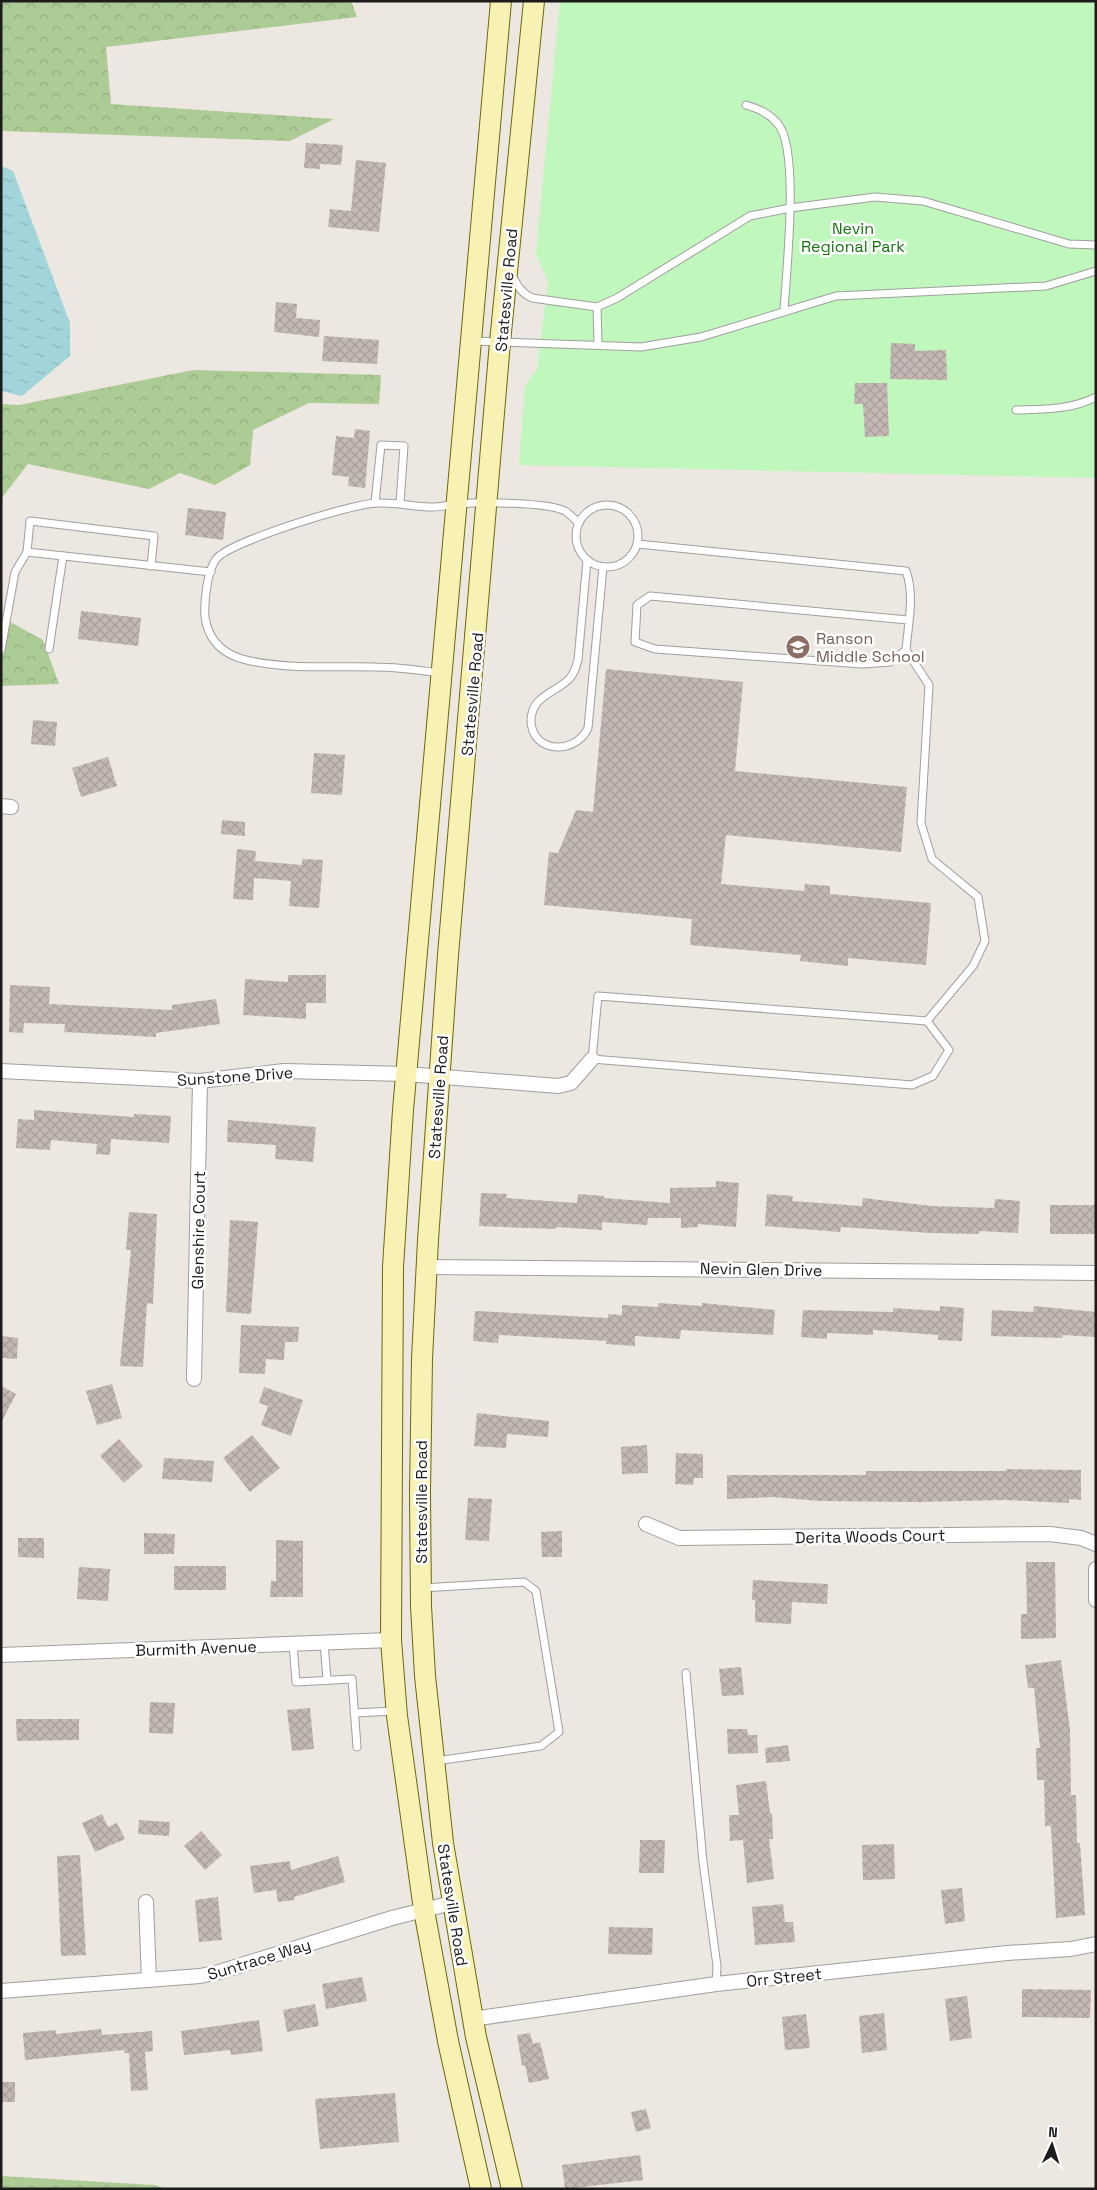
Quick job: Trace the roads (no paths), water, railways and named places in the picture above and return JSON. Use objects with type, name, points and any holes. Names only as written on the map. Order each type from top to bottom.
[{"type":"main road","name":"Statesville Road","points":[[481,2189],[448,2041],[424,1910],[396,1711],[391,1640],[390,1477],[393,1267],[406,1074],[501,1]]},
{"type":"main road","name":"Statesville Road","points":[[512,2189],[472,2019],[452,1903],[433,1761],[421,1588],[422,1359],[426,1267],[439,1077],[500,342],[534,1]]},
{"type":"street","name":"Sunstone Drive","points":[[1,1072],[200,1081],[284,1072],[406,1074],[558,1086],[571,1083],[592,1059]]},
{"type":"street","name":"Glenshire Court","points":[[194,1379],[200,1081]]},
{"type":"street","name":"Nevin Glen Drive","points":[[426,1267],[1096,1273]]},
{"type":"street","name":"Derita Woods Court","points":[[646,1524],[679,1538],[1050,1534],[1081,1538],[1096,1544]]},
{"type":"street","points":[[1096,1569],[1096,1600]]},
{"type":"street","name":"Burmith Avenue","points":[[1,1655],[391,1640]]},
{"type":"street","points":[[146,1902],[148,1980]]},
{"type":"street","name":"Suntrace Way","points":[[1,1991],[200,1976],[219,1972],[392,1918],[452,1903]]},
{"type":"street","name":"Orr Street","points":[[472,2019],[716,1984],[1007,1953],[1071,1949],[1096,1944]]},
{"type":"lane","points":[[746,105],[764,111],[780,125],[789,160],[790,208],[784,311]]},
{"type":"lane","points":[[508,265],[518,287],[532,298],[597,307],[617,298],[750,216],[790,208],[875,197],[922,201],[1069,244],[1096,245]]},
{"type":"lane","points":[[471,341],[641,347],[701,337],[836,296],[1046,286],[1096,271]]},
{"type":"lane","points":[[597,307],[598,346]]},
{"type":"lane","points":[[1016,410],[1049,409],[1081,405],[1096,396]]},
{"type":"lane","points":[[375,503],[381,445],[404,446],[400,503]]},
{"type":"lane","points":[[442,674],[389,667],[317,666],[265,662],[229,654],[215,644],[207,626],[205,604],[210,572],[216,559],[228,550],[282,528],[336,511],[375,503],[400,503],[434,507],[487,502],[564,511],[579,524]]},
{"type":"lane","points":[[587,560],[603,567],[617,566],[626,561],[638,544],[636,523],[629,515],[612,506],[593,509],[579,524],[576,533],[577,543],[587,560],[578,660],[575,671],[569,680],[540,698],[533,708],[531,722],[534,733],[543,742],[553,747],[564,748],[575,744],[584,736],[588,728],[603,567]]},
{"type":"lane","points":[[1,650],[15,572],[27,552],[30,521],[154,536],[151,566]]},
{"type":"lane","points":[[638,544],[906,571],[911,584],[906,650],[929,684],[922,823],[932,859],[978,897],[985,941],[973,966],[927,1021]]},
{"type":"lane","points":[[27,552],[210,572]]},
{"type":"lane","points":[[49,649],[63,556]]},
{"type":"lane","points":[[906,650],[890,662],[862,664],[655,649],[636,642],[637,605],[650,596],[908,620]]},
{"type":"lane","points":[[598,996],[927,1021],[949,1050],[933,1076],[912,1085],[592,1059],[598,996]]},
{"type":"lane","points":[[421,1588],[524,1582],[536,1591],[560,1732],[541,1746],[433,1761]]},
{"type":"lane","points":[[324,1643],[327,1680]]},
{"type":"lane","points":[[293,1644],[296,1682],[352,1679],[357,1747]]},
{"type":"lane","points":[[686,1673],[703,1862],[717,1966],[716,1984]]},
{"type":"lane","points":[[354,1713],[396,1711]]},
{"type":"water","points":[[1,166],[13,171],[70,323],[70,356],[22,396],[1,391]]},
{"type":"place","name":"Ranson Middle School","points":[[798,647]]},
{"type":"park label","name":"Nevin Regional Park","points":[[853,237]]}]
